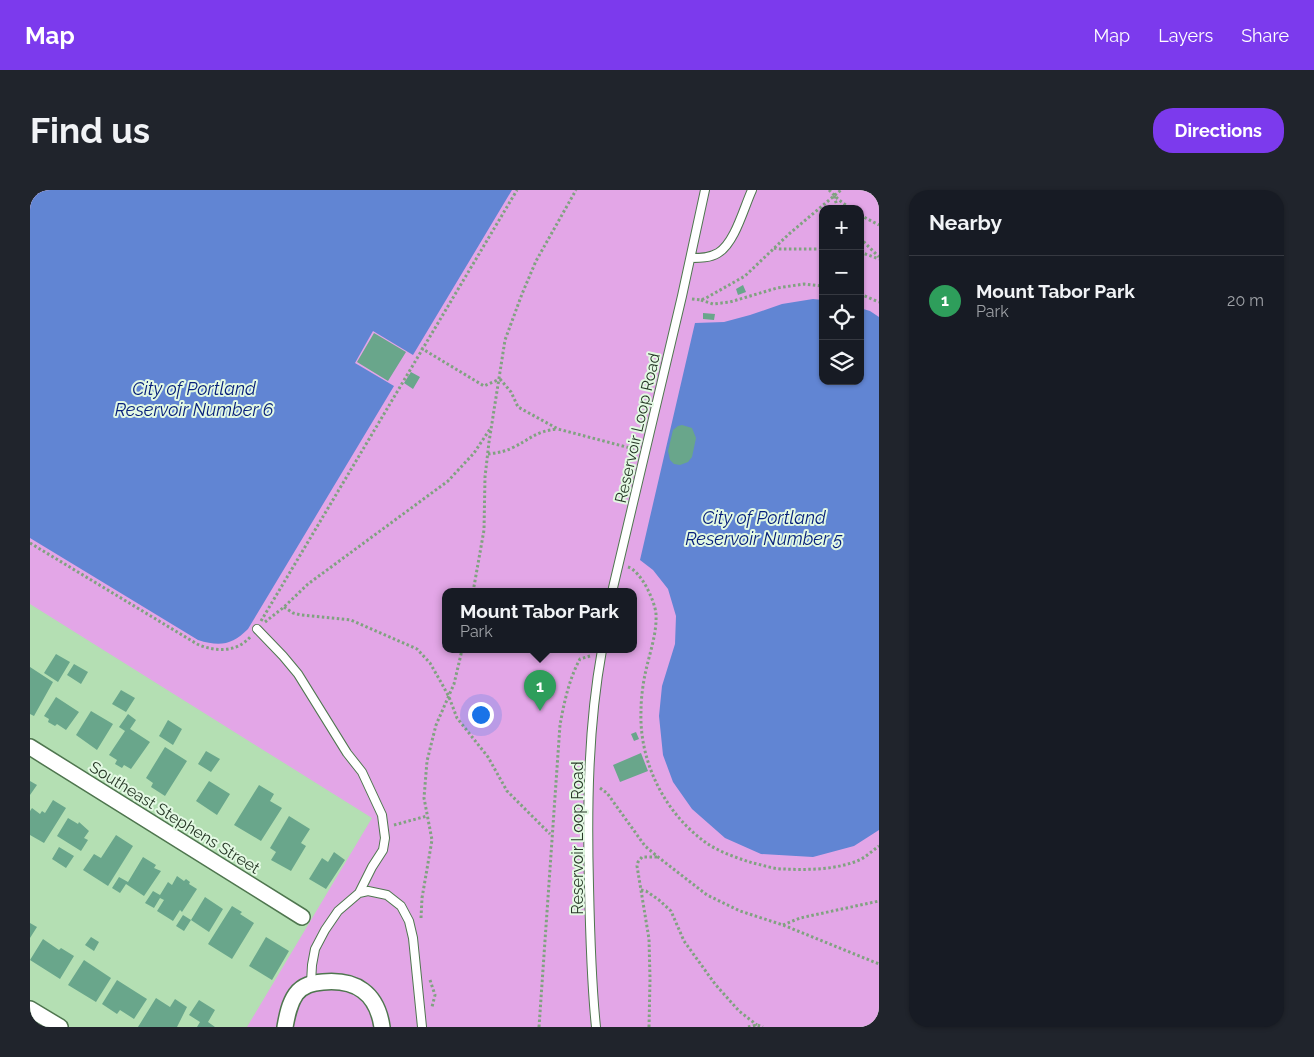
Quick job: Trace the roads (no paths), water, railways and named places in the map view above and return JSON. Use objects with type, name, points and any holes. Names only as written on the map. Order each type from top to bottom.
[{"type":"street","name":"Southeast Stephens Street","points":[[30,747],[302,917]]},
{"type":"street","points":[[285,1027],[291,1003],[295,995],[304,987],[312,983],[344,982],[361,989],[373,1001],[382,1027]]},
{"type":"street","points":[[30,1009],[60,1027]]},
{"type":"lane","name":"Reservoir Loop Road","points":[[613,588],[682,298],[705,190]]},
{"type":"lane","points":[[691,258],[720,253],[736,229],[752,190]]},
{"type":"lane","points":[[257,629],[298,674],[347,753],[362,772],[377,802],[385,827],[383,850],[372,867],[360,893]]},
{"type":"lane","name":"Reservoir Loop Road","points":[[596,1027],[591,983],[588,786],[601,653]]},
{"type":"lane","points":[[312,983],[315,948],[325,930],[342,907],[360,893],[368,891],[387,895],[395,900],[405,912],[413,938],[421,1024]]},
{"type":"water","name":"City of Portland Reservoir Number 6","points":[[30,190],[512,190],[413,355],[373,331],[355,363],[394,386],[248,629],[231,641],[219,644],[198,640],[30,538]]},
{"type":"water","name":"City of Portland Reservoir Number 5","points":[[819,300],[819,385],[864,385],[864,309],[879,317],[879,830],[854,846],[813,857],[761,854],[725,838],[692,809],[673,782],[663,755],[659,716],[662,686],[675,644],[676,616],[668,589],[653,570],[640,560],[695,323],[724,322],[782,304]]},
{"type":"place","name":"Mount Tabor Park","points":[[540,711]]}]
